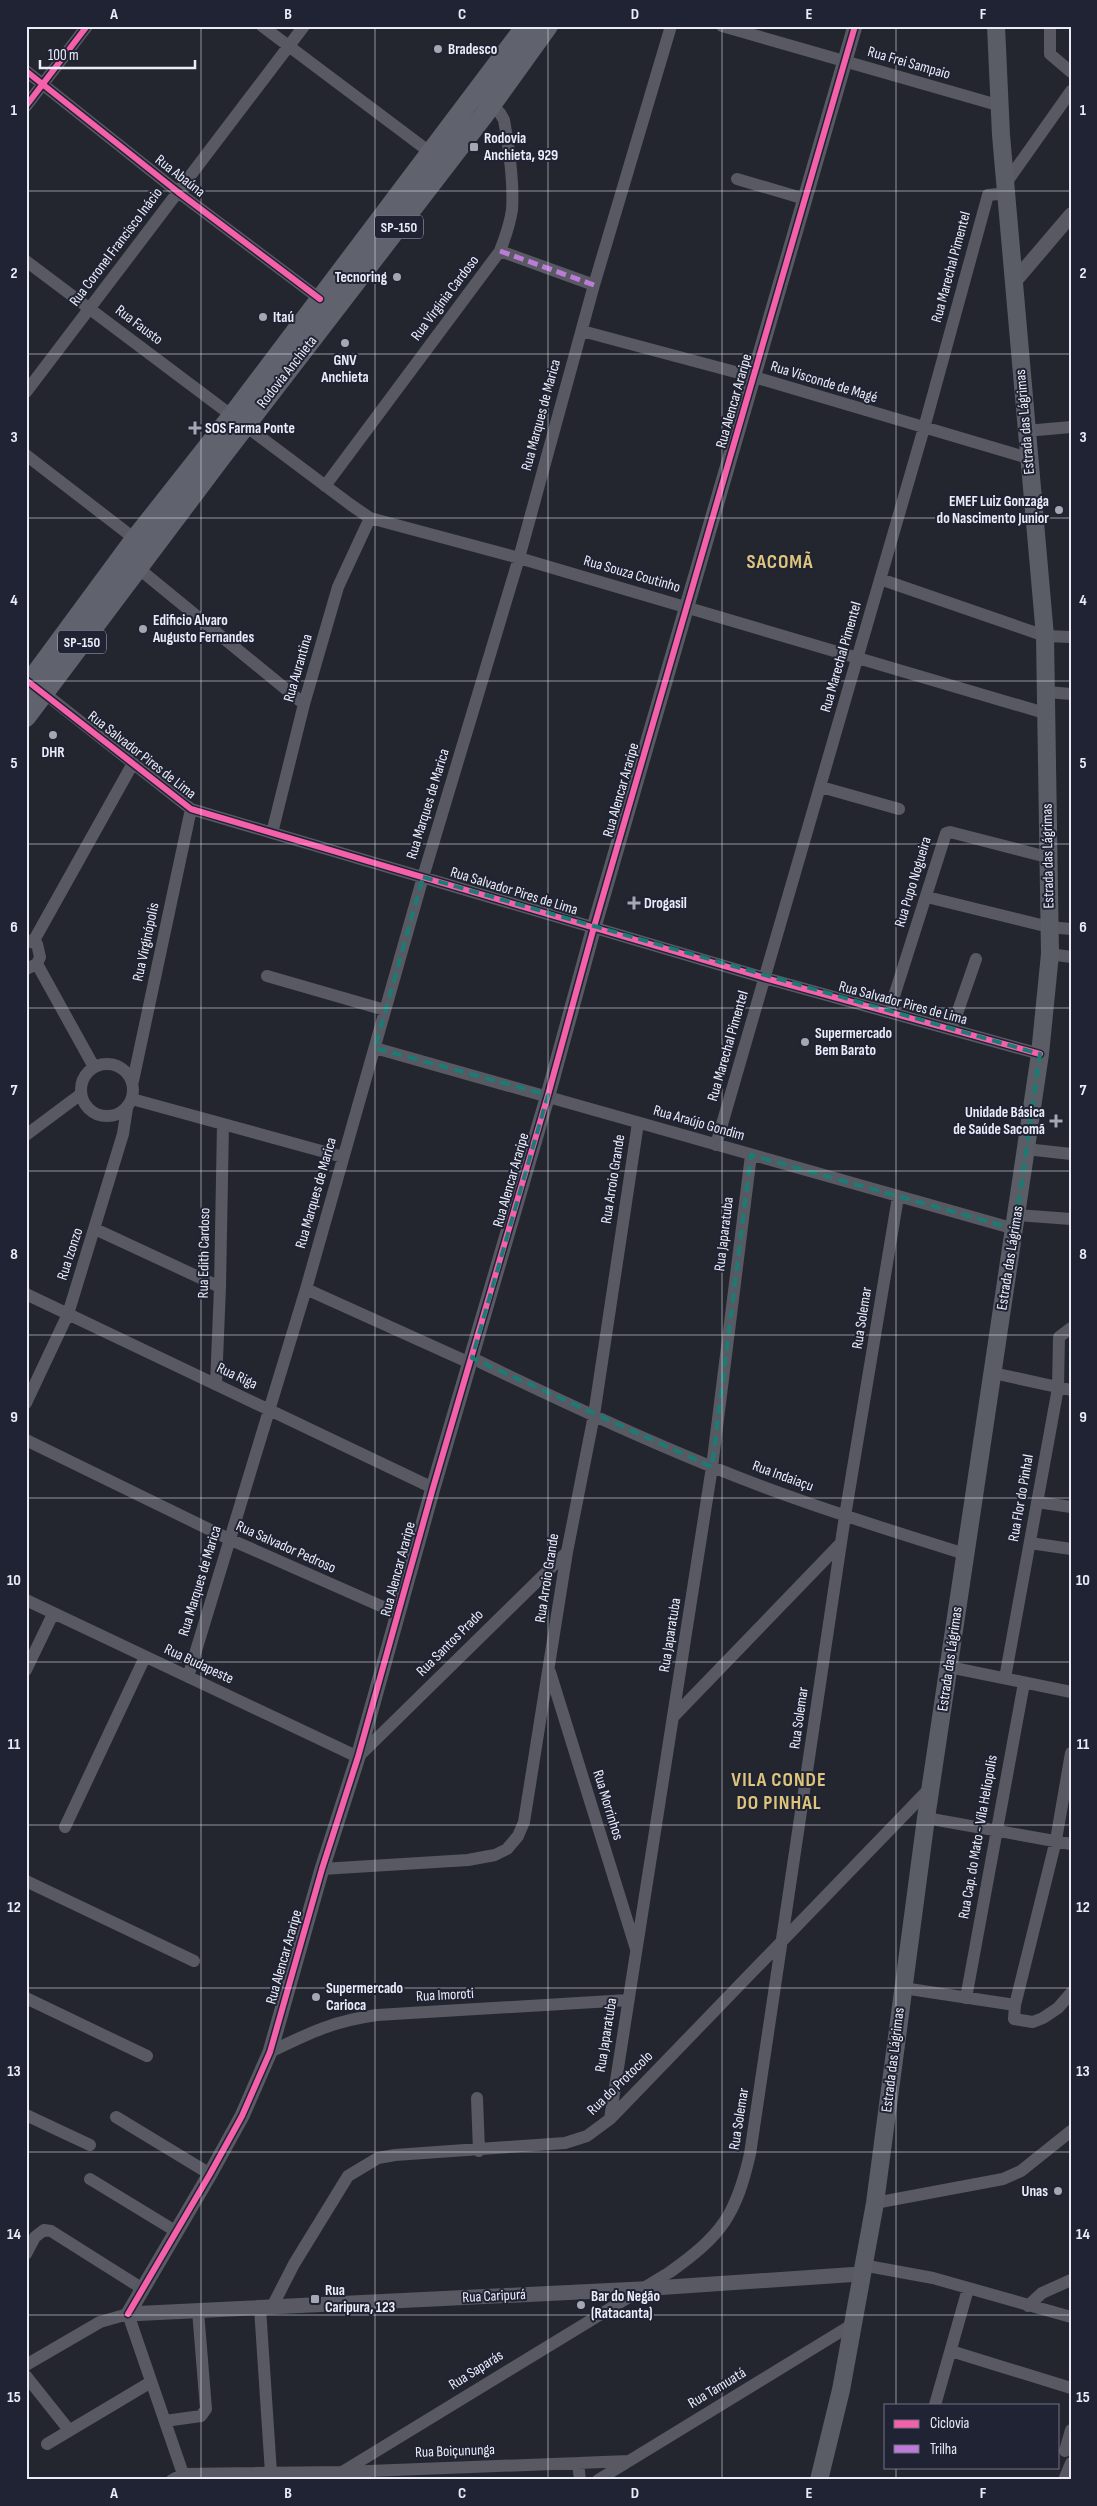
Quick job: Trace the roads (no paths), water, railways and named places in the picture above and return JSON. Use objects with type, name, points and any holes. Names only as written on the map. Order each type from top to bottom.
[{"type":"highway","name":"Rodovia Anchieta","points":[[32,686],[138,568],[320,299],[526,26]]},
{"type":"highway","name":"Rodovia Anchieta","points":[[26,717],[32,686],[135,539],[239,420],[491,106],[548,26]]},
{"type":"main road","name":"Estrada das Lágrimas","points":[[819,2480],[833,2429],[874,2203],[926,1818],[1040,1054],[1050,954],[1047,857],[1048,714],[1045,636],[1001,135],[996,26]]},
{"type":"street","points":[[26,106],[87,26]]},
{"type":"street","points":[[262,26],[432,153]]},
{"type":"street","name":"Rua Coronel Francisco Inácio","points":[[26,392],[304,26]]},
{"type":"street","name":"Rua Marques de Marica","points":[[188,1676],[306,1289],[423,877],[519,558],[594,285],[671,26]]},
{"type":"street","name":"Rua Frei Sampaio","points":[[722,26],[1001,106]]},
{"type":"street","name":"Rua Alencar Araripe","points":[[128,2314],[177,2232],[242,2116],[270,2052],[322,1869],[358,1758],[433,1488],[548,1095],[594,928],[855,26]]},
{"type":"street","points":[[1050,26],[1050,54],[1071,72]]},
{"type":"street","name":"Rua Abaúna","points":[[26,71],[178,192],[320,299]]},
{"type":"street","points":[[1006,190],[1071,91]]},
{"type":"street","name":"Rua Virginia Cardoso","points":[[325,486],[500,251],[509,225],[512,209],[511,188],[504,120],[500,113],[491,106]]},
{"type":"street","points":[[737,179],[805,199]]},
{"type":"street","name":"Rua Marechal Pimentel","points":[[716,1145],[924,428],[988,195],[1006,190]]},
{"type":"street","points":[[1014,282],[1071,215]]},
{"type":"street","points":[[500,251],[594,285]]},
{"type":"street","name":"Rua Fausto","points":[[26,261],[239,420]]},
{"type":"street","name":"Rua Visconde de Magé","points":[[582,331],[754,377],[1028,458]]},
{"type":"street","name":"Rua Souza Coutinho","points":[[239,420],[370,518],[519,558],[856,659],[1048,714]]},
{"type":"street","points":[[1026,431],[1071,427]]},
{"type":"street","points":[[26,455],[135,539]]},
{"type":"street","name":"Rua Aurantina","points":[[272,833],[304,704],[338,587],[370,518]]},
{"type":"street","points":[[138,568],[304,704]]},
{"type":"street","points":[[880,579],[1045,636],[1071,637]]},
{"type":"street","name":"Rua Salvador Pires de Lima","points":[[32,686],[191,809],[765,978],[952,1028],[1040,1054]]},
{"type":"street","points":[[1047,692],[1071,694]]},
{"type":"street","points":[[94,1067],[31,967],[40,952],[30,941],[132,765]]},
{"type":"street","points":[[821,787],[899,809]]},
{"type":"street","name":"Rua Virginópolis","points":[[132,1081],[191,809]]},
{"type":"street","name":"Rua Pupo Nogueira","points":[[890,1012],[944,838],[948,832],[1047,857]]},
{"type":"street","points":[[927,897],[1049,928],[1071,929]]},
{"type":"street","points":[[1050,954],[1071,957]]},
{"type":"street","points":[[952,1028],[976,959]]},
{"type":"street","points":[[267,976],[385,1010]]},
{"type":"street","name":"Rua Araújo Gondim","points":[[375,1048],[548,1095],[638,1123],[898,1197],[1016,1222],[1071,1219]]},
{"type":"street","points":[[112,1064],[121,1068],[132,1081],[130,1103],[119,1114],[110,1117],[100,1116],[90,1111],[84,1104],[81,1094],[83,1078],[94,1067],[112,1064]]},
{"type":"street","points":[[26,1135],[81,1094]]},
{"type":"street","points":[[130,1103],[223,1124],[343,1157]]},
{"type":"street","name":"Rua Izonzo","points":[[27,1399],[68,1314],[124,1134],[130,1103]]},
{"type":"street","name":"Rua Arroio Grande","points":[[322,1869],[468,1860],[495,1855],[507,1849],[518,1836],[524,1822],[566,1552],[594,1415],[638,1123]]},
{"type":"street","name":"Rua Edith Cardoso","points":[[216,1384],[223,1124]]},
{"type":"street","points":[[1026,1149],[1071,1154]]},
{"type":"street","name":"Rua Japaratuba","points":[[610,2119],[712,1467],[751,1155]]},
{"type":"street","name":"Rua Solemar","points":[[640,2289],[693,2256],[716,2235],[729,2219],[738,2199],[750,2154],[845,1516],[898,1197]]},
{"type":"street","points":[[95,1229],[220,1286]]},
{"type":"street","name":"Rua Indaiaçu","points":[[306,1289],[712,1467],[845,1516],[965,1554]]},
{"type":"street","name":"Rua Riga","points":[[26,1294],[433,1488]]},
{"type":"street","name":"Rua Flor do Pinhal","points":[[1005,1678],[1037,1502],[1064,1389],[1059,1337],[1071,1328]]},
{"type":"street","points":[[993,1373],[1064,1389]]},
{"type":"street","name":"Rua Salvador Pedroso","points":[[26,1440],[229,1539],[399,1614]]},
{"type":"street","points":[[1037,1502],[1071,1507]]},
{"type":"street","points":[[674,1716],[841,1542]]},
{"type":"street","points":[[1030,1543],[1071,1550]]},
{"type":"street","name":"Rua Santos Prado","points":[[358,1758],[566,1552]]},
{"type":"street","name":"Rua Budapeste","points":[[26,1600],[358,1758]]},
{"type":"street","points":[[26,1670],[53,1614]]},
{"type":"street","points":[[65,1826],[145,1657]]},
{"type":"street","points":[[949,1667],[1071,1691]]},
{"type":"street","name":"Rua Morrinhos","points":[[549,1668],[637,1952]]},
{"type":"street","name":"Rua Cap. do Mato - Vila Heliopolis","points":[[966,1998],[995,1831],[1024,1683]]},
{"type":"street","points":[[1071,1753],[1056,1840],[1015,2005],[1014,2018],[1033,2022],[1058,2008],[1071,1992]]},
{"type":"street","name":"Rua do Protocolo","points":[[266,2308],[348,2176],[378,2158],[396,2155],[479,2151],[565,2143],[587,2136],[610,2119],[931,1787]]},
{"type":"street","points":[[926,1818],[1071,1844]]},
{"type":"street","points":[[26,1881],[194,1961]]},
{"type":"street","points":[[903,1988],[1015,2005]]},
{"type":"street","points":[[26,1998],[147,2056]]},
{"type":"street","name":"Rua Imoroti","points":[[270,2052],[314,2030],[346,2020],[377,2016],[628,2000]]},
{"type":"street","points":[[478,2098],[479,2151]]},
{"type":"street","points":[[26,2115],[90,2145]]},
{"type":"street","points":[[116,2117],[210,2174]]},
{"type":"street","points":[[874,2203],[1003,2179],[1021,2171],[1071,2131]]},
{"type":"street","points":[[90,2178],[177,2232]]},
{"type":"street","points":[[26,2254],[30,2235],[44,2230],[55,2233],[143,2289]]},
{"type":"street","points":[[861,2270],[896,2270],[1071,2317]]},
{"type":"street","name":"Rua Caripurá","points":[[128,2314],[640,2289],[861,2270]]},
{"type":"street","points":[[1028,2306],[1042,2293],[1071,2280]]},
{"type":"street","name":"Rua Saparás","points":[[329,2480],[640,2289]]},
{"type":"street","points":[[935,2404],[968,2289]]},
{"type":"street","points":[[266,2308],[282,2475]]},
{"type":"street","points":[[165,2421],[201,2416],[206,2409],[198,2311]]},
{"type":"street","points":[[26,2365],[100,2322],[128,2314],[165,2421],[178,2477]]},
{"type":"street","name":"Rua Tamuatá","points":[[598,2480],[853,2324]]},
{"type":"street","points":[[951,2351],[1071,2388]]},
{"type":"street","points":[[26,2376],[69,2430]]},
{"type":"street","points":[[47,2444],[151,2382]]},
{"type":"street","points":[[1064,2480],[1066,2454],[1071,2430]]},
{"type":"street","name":"Rua Boiçununga","points":[[178,2477],[317,2476],[343,2472],[629,2461]]},
{"type":"street","points":[[578,2463],[580,2480]]},
{"type":"place","name":"Bradesco","points":[[438,49]]},
{"type":"place","name":"Rodovia Anchieta, 929","points":[[474,147]]},
{"type":"place","name":"Tecnoring","points":[[397,277]]},
{"type":"place","name":"Itaú","points":[[263,317]]},
{"type":"place","name":"GNV Anchieta","points":[[345,343]]},
{"type":"place","name":"SOS Farma Ponte","points":[[195,428]]},
{"type":"place","name":"EMEF Luiz Gonzaga do Nascimento Junior","points":[[1059,510]]},
{"type":"place","name":"Edificio Alvaro Augusto Fernandes","points":[[143,629]]},
{"type":"place","name":"DHR","points":[[53,735]]},
{"type":"place","name":"Drogasil","points":[[634,903]]},
{"type":"place","name":"Supermercado Bem Barato","points":[[805,1042]]},
{"type":"place","name":"Unidade Básica de Saúde Sacomã","points":[[1056,1121]]},
{"type":"place","name":"Supermercado Carioca","points":[[316,1997]]},
{"type":"place","name":"Unas","points":[[1058,2191]]},
{"type":"place","name":"Rua Caripura, 123","points":[[315,2299]]},
{"type":"place","name":"Bar do Negão (Ratacanta)","points":[[581,2305]]},
{"type":"district","name":"SACOMÃ","points":[[780,562]]},
{"type":"district","name":"VILA CONDE DO PINHAL","points":[[779,1792]]}]
